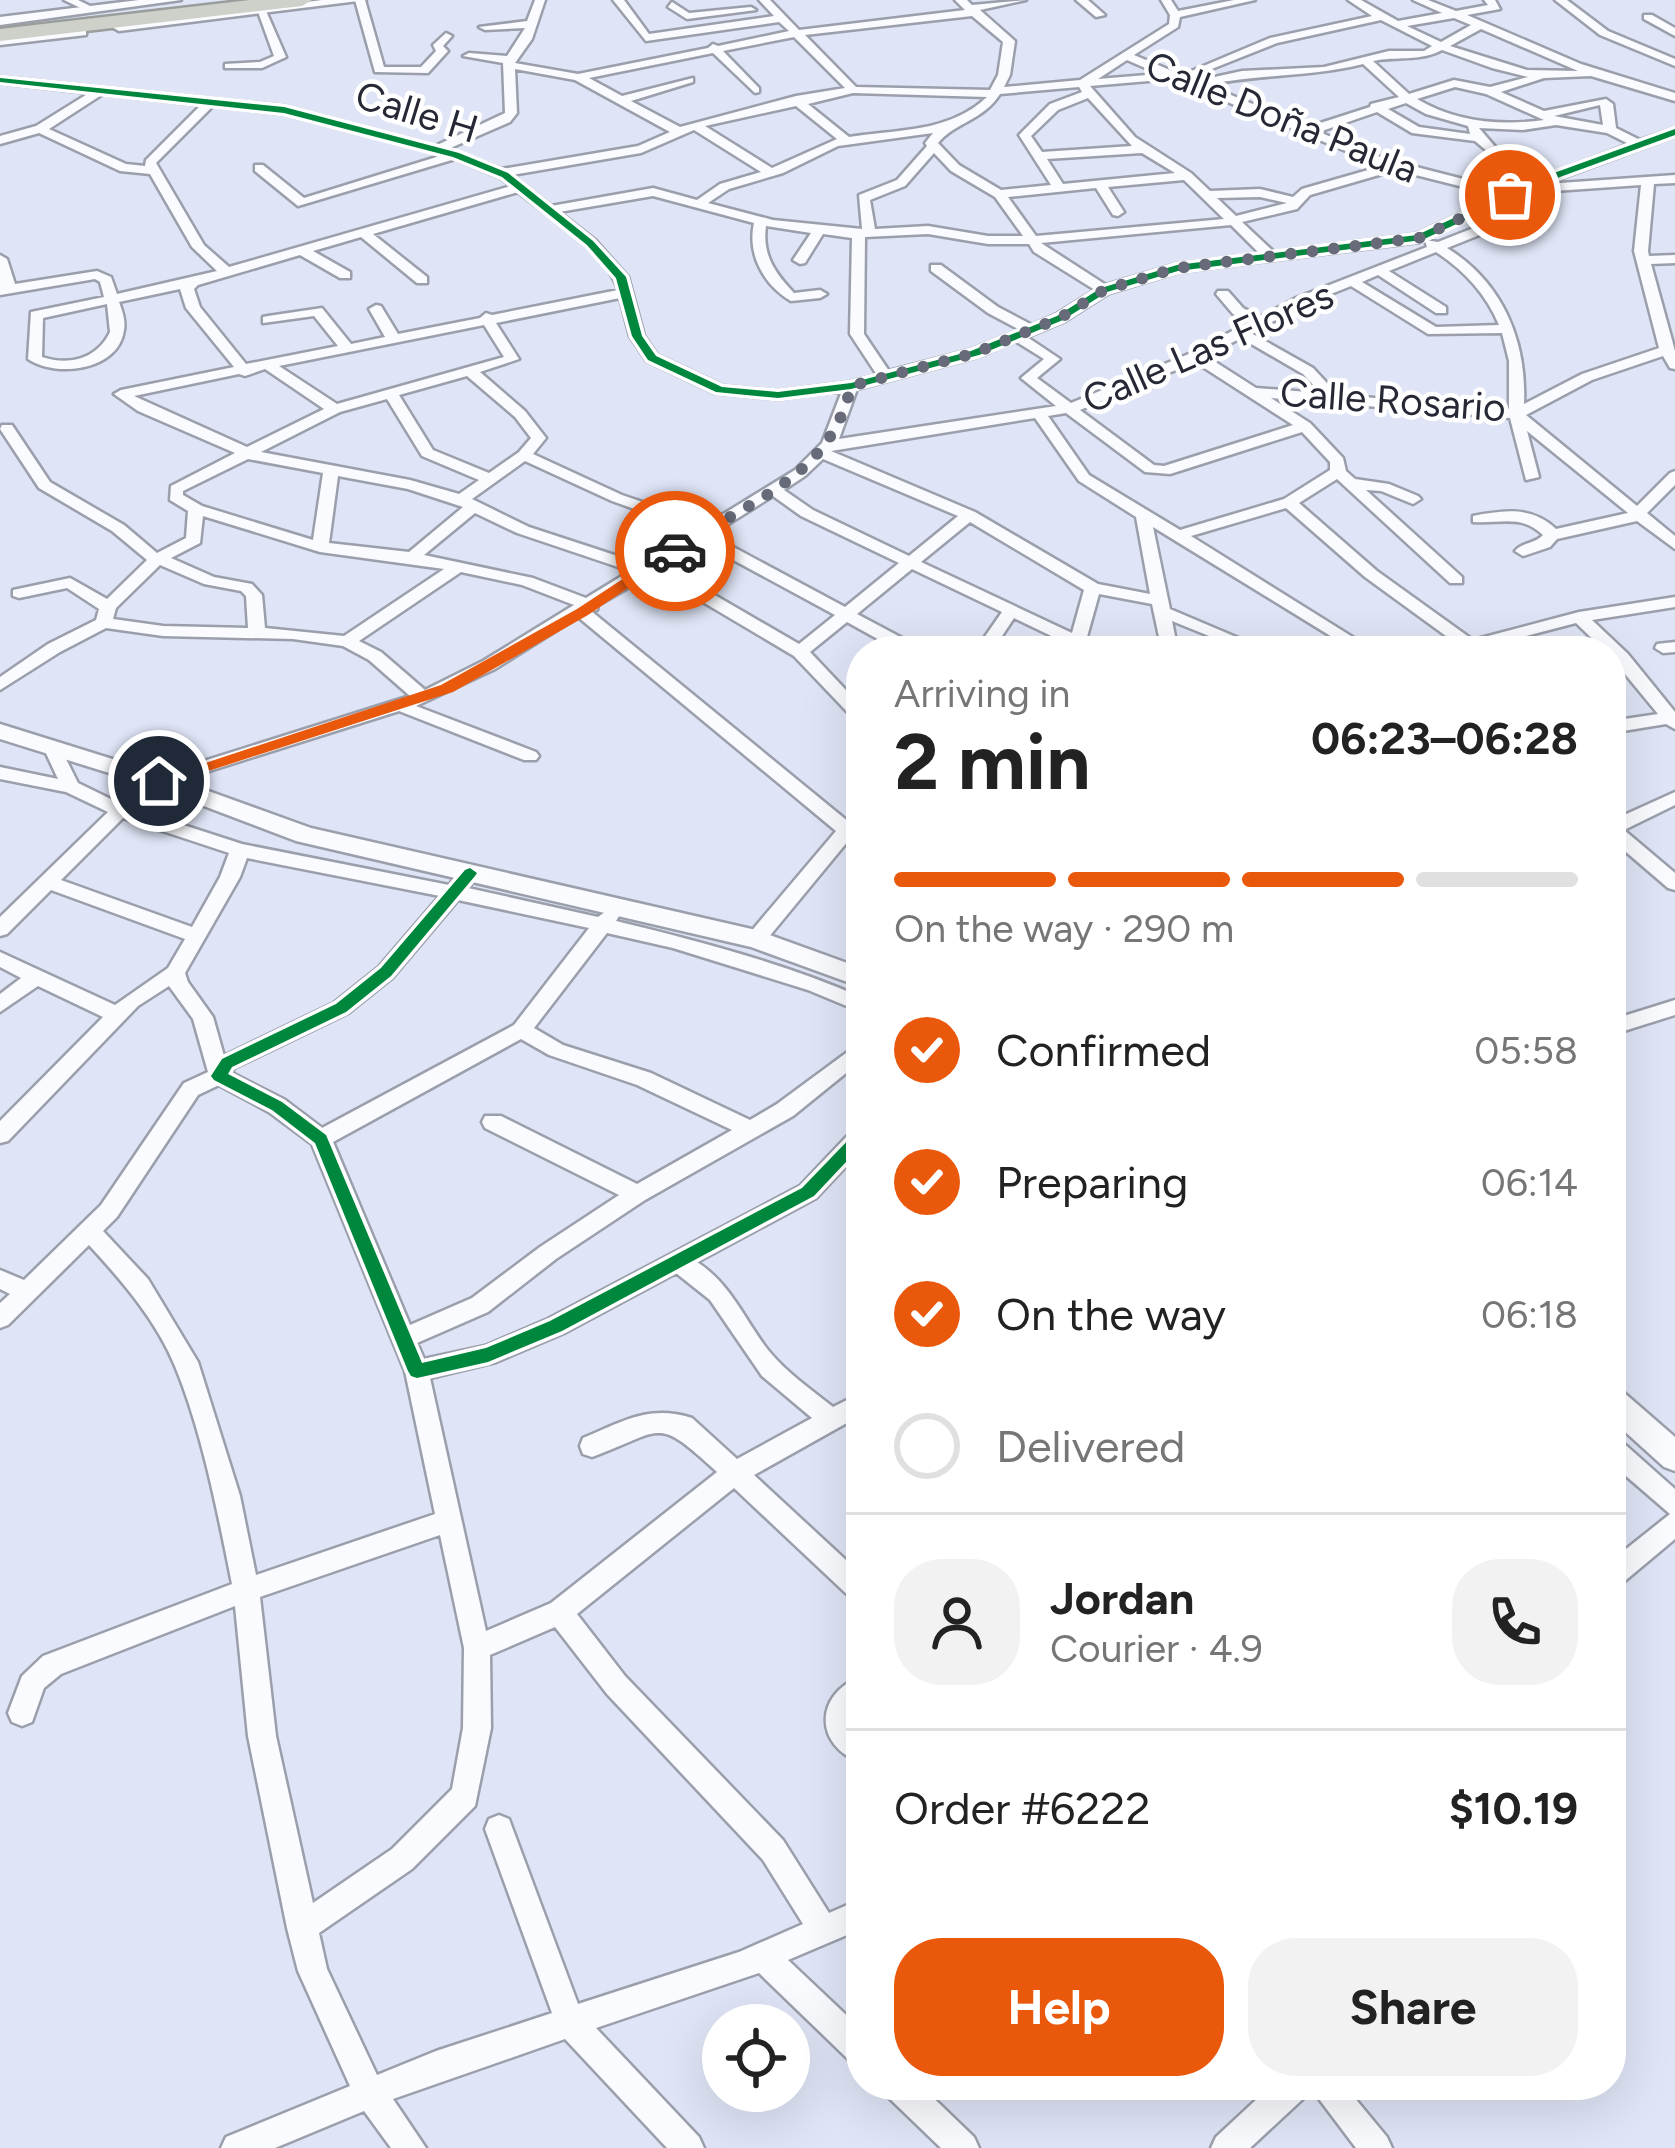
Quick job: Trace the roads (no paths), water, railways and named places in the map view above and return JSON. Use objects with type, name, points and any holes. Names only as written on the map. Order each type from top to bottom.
[{"type":"highway","points":[[0,31],[302,0]]},
{"type":"highway","points":[[0,31],[256,6]]},
{"type":"street","points":[[69,0],[93,10]]},
{"type":"street","points":[[0,31],[93,10],[174,0]]},
{"type":"street","points":[[229,66],[262,65],[280,57],[256,6],[360,0],[379,70],[386,74],[424,71],[442,51],[437,47],[446,36]]},
{"type":"street","points":[[438,149],[506,119],[511,112],[509,63],[540,0]]},
{"type":"street","points":[[618,0],[646,38],[773,9]]},
{"type":"street","points":[[578,77],[713,47],[1021,0]]},
{"type":"street","points":[[1081,0],[1100,15]]},
{"type":"street","points":[[1058,186],[1025,135],[1030,126],[1124,55],[1174,25],[1175,15],[1166,0]]},
{"type":"street","points":[[1175,15],[1250,0]]},
{"type":"street","points":[[1353,0],[1438,45],[1540,76]]},
{"type":"street","points":[[1382,0],[1398,37],[1394,54]]},
{"type":"street","points":[[1418,0],[1482,24],[1586,74],[1675,97]]},
{"type":"street","points":[[501,173],[641,149],[694,124],[853,90],[996,92],[1174,78],[1274,40],[1496,7],[1489,0]]},
{"type":"street","points":[[1560,0],[1604,33],[1675,63]]},
{"type":"street","points":[[672,4],[687,16],[773,9],[853,90]]},
{"type":"street","points":[[702,202],[717,189],[771,173],[805,154],[846,140],[940,132],[971,120],[996,92],[1009,41],[969,7]]},
{"type":"street","points":[[1648,17],[1675,33]]},
{"type":"street","points":[[485,27],[532,24]]},
{"type":"street","points":[[1193,85],[1242,74],[1324,70],[1394,54],[1426,54],[1482,24]]},
{"type":"street","points":[[713,47],[755,90]]},
{"type":"street","name":"Calle Doña Paula","points":[[1124,55],[1395,166],[1510,195]]},
{"type":"street","points":[[469,56],[578,77],[677,131]]},
{"type":"street","points":[[1365,60],[1407,98],[1431,112],[1528,128],[1596,100],[1606,102],[1641,90]]},
{"type":"street","points":[[648,62],[673,85]]},
{"type":"street","points":[[1488,91],[1540,76],[1586,74]]},
{"type":"street","name":"Calle H","points":[[0,80],[284,110],[456,154],[501,173],[590,243],[621,277],[637,336],[652,358],[720,390],[778,395],[851,386],[975,353],[1104,290],[1177,268],[1419,238],[1546,179],[1640,145],[1670,157]]},
{"type":"street","points":[[625,99],[688,80]]},
{"type":"street","points":[[1306,133],[1375,106],[1456,83],[1552,117],[1610,130],[1640,145]]},
{"type":"street","points":[[1085,88],[1143,149],[1187,176],[1269,255]]},
{"type":"street","points":[[0,140],[40,129],[100,91]]},
{"type":"street","points":[[796,100],[846,140]]},
{"type":"street","points":[[211,102],[153,155],[153,170],[199,247],[226,272]]},
{"type":"street","points":[[1606,102],[1610,130]]},
{"type":"street","points":[[1375,106],[1416,130],[1476,138],[1546,179]]},
{"type":"street","points":[[1474,120],[1476,138]]},
{"type":"street","points":[[694,124],[771,173]]},
{"type":"street","points":[[40,129],[124,168],[153,170]]},
{"type":"street","points":[[886,377],[857,334],[863,198],[902,183],[940,132]]},
{"type":"street","points":[[932,148],[999,194],[1033,240],[1104,290]]},
{"type":"street","points":[[1040,156],[1143,149]]},
{"type":"street","points":[[259,168],[302,203],[456,154]]},
{"type":"street","points":[[805,154],[821,169]]},
{"type":"street","points":[[1670,157],[1648,182],[1641,227],[1644,260],[1666,350],[1675,365]]},
{"type":"street","points":[[549,210],[653,192],[761,222],[819,230],[928,230],[988,240],[1033,240],[1232,221],[1297,202],[1306,192],[1395,166]]},
{"type":"street","points":[[999,194],[1187,176]]},
{"type":"street","points":[[1526,188],[1648,182]]},
{"type":"street","points":[[1100,185],[1118,212]]},
{"type":"street","points":[[0,259],[5,290],[98,274],[106,280],[111,296],[116,337],[94,358],[67,365],[35,358],[36,314],[111,296],[194,282],[520,187]]},
{"type":"street","name":"Calle Las Flores","points":[[826,449],[1073,408],[1196,356],[1301,301],[1548,203],[1526,188]]},
{"type":"street","points":[[1205,195],[1260,193],[1297,202]]},
{"type":"street","points":[[761,222],[757,244],[765,268],[791,297],[820,294]]},
{"type":"street","points":[[806,257],[819,230]]},
{"type":"street","points":[[363,232],[422,280]]},
{"type":"street","points":[[1419,238],[1483,279],[1501,304],[1516,414],[1532,477]]},
{"type":"street","points":[[301,250],[345,275]]},
{"type":"street","points":[[1644,260],[1670,262]]},
{"type":"street","points":[[936,268],[1053,359],[1028,377],[1157,472],[1305,426]]},
{"type":"street","points":[[1382,272],[1441,310]]},
{"type":"street","points":[[194,282],[187,289],[193,308],[244,372]]},
{"type":"street","points":[[1355,283],[1433,331],[1507,328]]},
{"type":"street","points":[[623,293],[121,394],[244,452],[410,485],[467,503],[523,530],[650,568],[800,652],[846,700]]},
{"type":"street","points":[[1222,294],[1259,322]]},
{"type":"street","points":[[376,309],[392,336]]},
{"type":"street","points":[[268,320],[317,311],[348,350]]},
{"type":"street","points":[[486,317],[512,358],[335,409],[176,489],[175,497],[196,509],[320,548],[412,557],[527,581],[586,609],[846,831]]},
{"type":"street","points":[[1242,333],[1308,370],[1332,397]]},
{"type":"street","name":"Calle Rosario","points":[[1253,392],[1516,414],[1587,377],[1666,350]]},
{"type":"street","points":[[1196,356],[1305,426],[1338,461],[1344,478],[1456,580]]},
{"type":"street","points":[[270,367],[335,409]]},
{"type":"street","points":[[412,557],[538,438],[536,430],[471,372]]},
{"type":"street","points":[[0,929],[120,811],[159,781],[423,698],[586,609],[774,490],[826,449],[851,386]]},
{"type":"street","points":[[392,395],[427,453],[491,478]]},
{"type":"street","points":[[1516,414],[1675,544]]},
{"type":"street","points":[[1041,416],[1084,478],[1142,518],[1179,535],[1343,636]]},
{"type":"street","points":[[7,428],[44,485],[118,527],[157,559],[210,580],[246,587],[254,595],[257,631]]},
{"type":"street","points":[[826,449],[969,515],[1093,588],[1164,607],[1228,636]]},
{"type":"street","points":[[524,455],[702,532],[884,636]]},
{"type":"street","points":[[320,548],[331,471]]},
{"type":"street","points":[[1523,551],[1544,544],[1552,535],[1636,516],[1675,476]]},
{"type":"street","points":[[1179,535],[1288,502],[1344,478],[1413,499]]},
{"type":"street","points":[[774,490],[807,513],[1058,636]]},
{"type":"street","points":[[1288,502],[1371,574],[1457,636]]},
{"type":"street","points":[[0,685],[106,615],[157,559],[194,541],[196,509]]},
{"type":"street","points":[[1479,519],[1529,514],[1552,535]]},
{"type":"street","points":[[800,652],[969,515]]},
{"type":"street","points":[[1142,518],[1168,636]]},
{"type":"street","points":[[347,643],[459,566]]},
{"type":"street","points":[[19,593],[70,583],[106,615],[163,631],[257,631],[347,643],[375,656],[423,698]]},
{"type":"street","points":[[1080,636],[1093,588]]},
{"type":"street","points":[[1523,636],[1579,617],[1675,602]]},
{"type":"street","points":[[994,636],[1012,610]]},
{"type":"street","points":[[1579,617],[1599,636]]},
{"type":"street","points":[[1626,663],[1673,719]]},
{"type":"street","points":[[398,705],[530,756]]},
{"type":"street","points":[[1626,725],[1673,719]]},
{"type":"street","points":[[0,731],[159,781],[304,835],[462,883],[746,945],[846,974]]},
{"type":"street","points":[[53,749],[71,787]]},
{"type":"street","points":[[0,773],[71,787],[120,811],[240,850],[462,883]]},
{"type":"street","points":[[1626,822],[1675,799]]},
{"type":"street","points":[[289,858],[304,835]]},
{"type":"street","points":[[1626,842],[1675,883]]},
{"type":"street","points":[[746,945],[846,844]]},
{"type":"street","points":[[0,1135],[118,1015],[175,973],[230,877],[240,850]]},
{"type":"street","points":[[47,882],[194,935]]},
{"type":"street","points":[[0,1318],[109,1211],[191,1089],[218,1076],[227,1063],[341,1008],[386,972],[462,883]]},
{"type":"street","points":[[321,1139],[521,1030],[609,916]]},
{"type":"street","points":[[746,945],[846,997]]},
{"type":"street","points":[[0,958],[118,1015]]},
{"type":"street","points":[[175,973],[203,1016],[218,1076],[277,1106],[321,1139],[417,1371],[476,1648],[477,1728],[465,1796],[402,1859],[302,1928]]},
{"type":"street","points":[[0,1005],[37,976]]},
{"type":"street","points":[[1626,1023],[1675,1007]]},
{"type":"street","points":[[521,1030],[556,1050],[644,1079],[752,1130]]},
{"type":"street","points":[[403,1339],[480,1305],[637,1194],[785,1110],[846,1062]]},
{"type":"street","points":[[493,1122],[637,1194]]},
{"type":"street","points":[[417,1371],[488,1354],[539,1334],[808,1192],[846,1152]]},
{"type":"street","points":[[89,1230],[140,1286],[186,1362],[227,1496],[246,1590],[262,1736],[313,1971],[368,2091],[410,2148]]},
{"type":"street","points":[[677,1262],[721,1291],[766,1365],[829,1418]]},
{"type":"street","points":[[0,1279],[26,1291]]},
{"type":"street","points":[[476,1648],[560,1612],[733,1474],[846,1410]]},
{"type":"street","points":[[1626,1413],[1675,1457]]},
{"type":"street","points":[[592,1447],[667,1420],[682,1425],[846,1577]]},
{"type":"street","points":[[1626,1461],[1675,1505]]},
{"type":"street","points":[[22,1713],[38,1672],[246,1590],[447,1521]]},
{"type":"street","points":[[1626,1565],[1675,1524]]},
{"type":"street","points":[[560,1612],[616,1685],[773,1850],[823,1930]]},
{"type":"street","points":[[846,1703],[836,1712],[846,1734]]},
{"type":"street","points":[[500,1829],[570,2022],[688,2148]]},
{"type":"street","points":[[237,2148],[368,2091],[763,1956],[846,1920]]},
{"type":"street","points":[[763,1956],[846,2036]]},
{"type":"street","points":[[913,2100],[963,2148]]},
{"type":"street","points":[[1227,2148],[1279,2100]]},
{"type":"street","points":[[1336,2100],[1376,2148]]}]
